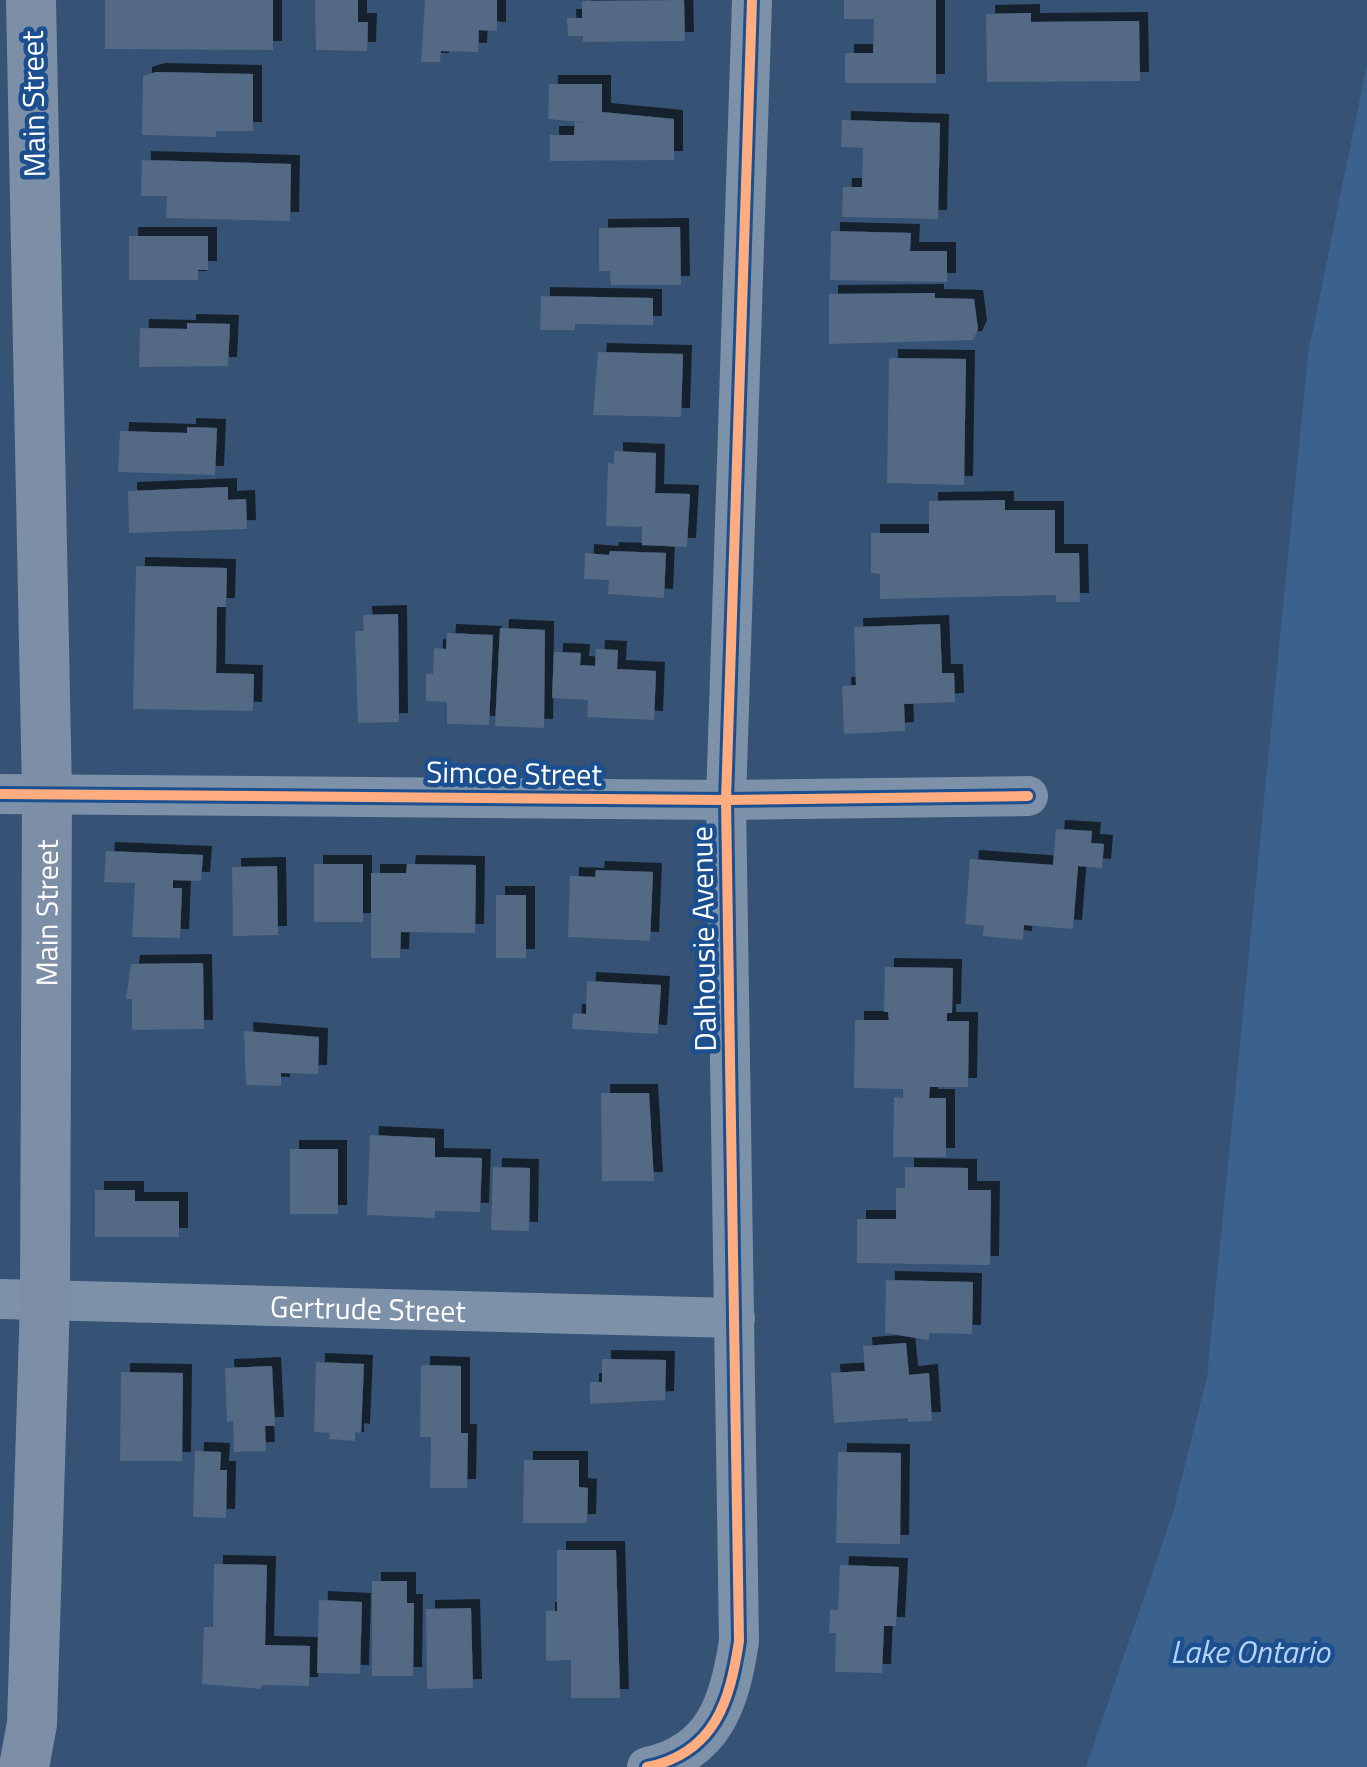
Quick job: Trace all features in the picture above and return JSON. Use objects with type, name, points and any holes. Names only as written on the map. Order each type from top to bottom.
[{"type":"main road","name":"Main Street","points":[[24,1767],[32,1724],[22,1299],[32,0]]},
{"type":"street","name":"Dalhousie Avenue","points":[[647,1767],[686,1752],[712,1728],[730,1696],[739,1641],[726,800],[752,0]]},
{"type":"street","name":"Simcoe Street","points":[[23,794],[726,800],[1028,796]]},
{"type":"street","name":"Gertrude Street","points":[[22,1299],[735,1318]]},
{"type":"water","name":"Lake Ontario","points":[[1367,64],[1367,1767],[1086,1767],[1173,1512],[1207,1377],[1308,354]]},
{"type":"building","points":[[105,0],[273,0],[273,50],[105,49]]},
{"type":"building","points":[[315,0],[358,0],[358,22],[368,22],[367,51],[316,50]]},
{"type":"building","points":[[425,0],[497,0],[497,31],[479,30],[478,52],[441,51],[440,62],[421,62]]},
{"type":"building","points":[[684,0],[685,41],[583,42],[583,36],[568,36],[567,18],[582,18],[582,1]]},
{"type":"building","points":[[844,0],[936,0],[936,83],[845,83],[845,53],[873,53],[874,19],[844,19]]},
{"type":"building","points":[[1031,13],[1031,22],[1139,21],[1140,81],[987,82],[986,14]]},
{"type":"building","points":[[156,72],[253,74],[253,131],[216,131],[216,137],[142,135],[143,76]]},
{"type":"building","points":[[549,84],[602,84],[602,112],[674,119],[674,160],[550,161],[550,135],[574,135],[575,122],[592,123],[548,119]]},
{"type":"building","points":[[842,120],[940,123],[938,219],[842,217],[843,187],[862,187],[863,148],[841,147]]},
{"type":"building","points":[[142,160],[291,164],[290,221],[166,218],[167,196],[141,196]]},
{"type":"building","points":[[680,227],[681,285],[611,285],[610,271],[599,271],[599,228]]},
{"type":"building","points":[[831,231],[911,233],[910,251],[947,251],[947,282],[830,280]]},
{"type":"building","points":[[129,236],[208,236],[208,270],[198,270],[198,280],[129,280]]},
{"type":"building","points":[[935,293],[935,298],[974,299],[978,329],[973,340],[829,344],[829,294]]},
{"type":"building","points":[[541,296],[653,298],[653,325],[575,324],[575,330],[540,330]]},
{"type":"building","points":[[187,323],[230,324],[228,366],[139,367],[140,328],[187,329]]},
{"type":"building","points":[[598,352],[683,354],[681,417],[593,415]]},
{"type":"building","points":[[889,358],[966,359],[964,485],[887,483]]},
{"type":"building","points":[[187,427],[217,428],[215,475],[118,472],[120,431],[187,433]]},
{"type":"building","points":[[614,451],[656,453],[655,493],[690,494],[687,547],[642,545],[642,527],[606,526],[608,463],[614,464]]},
{"type":"building","points":[[228,487],[228,500],[246,499],[247,529],[129,533],[128,491]]},
{"type":"building","points":[[1005,500],[1005,510],[1055,510],[1055,553],[1079,553],[1080,602],[1056,602],[1056,595],[880,599],[880,574],[871,573],[871,533],[929,533],[929,501]]},
{"type":"building","points":[[610,551],[666,553],[664,598],[608,594],[609,580],[584,579],[585,553],[609,555]]},
{"type":"building","points":[[136,566],[227,568],[226,607],[217,607],[216,673],[254,674],[253,711],[133,709]]},
{"type":"building","points":[[398,614],[399,722],[358,723],[355,631],[364,631],[363,615]]},
{"type":"building","points":[[940,624],[942,673],[954,673],[955,702],[904,704],[905,731],[844,734],[842,686],[856,685],[854,627]]},
{"type":"building","points":[[500,628],[545,630],[544,728],[495,726]]},
{"type":"building","points":[[447,633],[493,635],[489,725],[447,724],[447,702],[426,701],[426,674],[433,674],[434,648],[446,649]]},
{"type":"building","points":[[596,649],[618,650],[617,669],[656,671],[654,720],[587,717],[588,700],[552,698],[554,652],[581,653],[580,665],[595,666]]},
{"type":"building","points":[[1056,829],[1092,831],[1091,843],[1104,844],[1102,868],[1078,866],[1073,929],[1024,925],[1023,940],[983,936],[984,926],[965,924],[970,859],[1053,865]]},
{"type":"building","points":[[106,851],[203,855],[201,881],[173,880],[173,888],[182,888],[180,938],[132,937],[135,883],[104,882]]},
{"type":"building","points":[[314,864],[363,864],[363,922],[314,922]]},
{"type":"building","points":[[407,864],[476,865],[475,933],[401,932],[400,958],[371,958],[371,873],[406,873]]},
{"type":"building","points":[[277,866],[278,935],[233,936],[232,867]]},
{"type":"building","points":[[596,870],[653,872],[650,941],[568,937],[570,876],[595,877]]},
{"type":"building","points":[[496,895],[526,895],[526,958],[496,958]]},
{"type":"building","points":[[203,963],[204,1029],[132,1030],[132,999],[126,999],[131,964]]},
{"type":"building","points":[[885,967],[953,968],[952,1013],[947,1013],[947,1021],[969,1021],[968,1087],[930,1087],[929,1098],[946,1098],[946,1157],[893,1157],[894,1097],[903,1098],[903,1089],[854,1088],[855,1020],[889,1020],[888,1012],[884,1012]]},
{"type":"building","points":[[587,981],[661,985],[658,1034],[572,1029],[573,1013],[586,1014]]},
{"type":"building","points":[[244,1031],[319,1037],[318,1074],[281,1073],[281,1086],[246,1085]]},
{"type":"building","points":[[601,1093],[649,1093],[654,1181],[602,1181]]},
{"type":"building","points":[[370,1135],[435,1138],[435,1157],[482,1158],[480,1212],[435,1211],[435,1218],[367,1215]]},
{"type":"building","points":[[290,1149],[338,1149],[338,1214],[290,1214]]},
{"type":"building","points":[[493,1167],[530,1168],[529,1231],[491,1230]]},
{"type":"building","points":[[905,1167],[968,1168],[968,1190],[991,1190],[990,1265],[857,1263],[857,1219],[896,1219],[896,1188],[905,1188]]},
{"type":"building","points":[[95,1190],[135,1190],[135,1201],[179,1201],[179,1237],[95,1237]]},
{"type":"building","points":[[886,1280],[973,1282],[972,1334],[929,1333],[929,1340],[885,1333]]},
{"type":"building","points":[[906,1343],[909,1375],[929,1373],[932,1421],[908,1422],[908,1418],[834,1423],[831,1373],[865,1371],[863,1346]]},
{"type":"building","points":[[602,1359],[666,1360],[665,1400],[590,1404],[590,1382],[602,1382]]},
{"type":"building","points":[[316,1362],[364,1364],[361,1433],[355,1432],[355,1441],[329,1439],[330,1433],[314,1432]]},
{"type":"building","points":[[421,1365],[461,1366],[461,1433],[468,1433],[467,1488],[430,1488],[431,1437],[420,1437]]},
{"type":"building","points":[[272,1366],[275,1426],[265,1426],[266,1451],[234,1452],[233,1421],[227,1422],[225,1368]]},
{"type":"building","points":[[121,1372],[183,1373],[182,1461],[120,1461]]},
{"type":"building","points":[[195,1451],[221,1452],[220,1470],[227,1470],[226,1518],[193,1517]]},
{"type":"building","points":[[838,1452],[901,1453],[900,1544],[836,1543]]},
{"type":"building","points":[[524,1460],[579,1460],[579,1487],[588,1488],[587,1523],[523,1523]]},
{"type":"building","points":[[557,1550],[616,1550],[620,1698],[571,1698],[571,1660],[546,1661],[546,1611],[557,1611]]},
{"type":"building","points":[[214,1564],[267,1565],[265,1645],[310,1646],[309,1686],[261,1685],[261,1689],[202,1684],[204,1627],[213,1627]]},
{"type":"building","points":[[840,1565],[899,1567],[896,1626],[884,1626],[882,1673],[835,1672],[836,1633],[829,1633],[830,1610],[838,1610]]},
{"type":"building","points":[[372,1581],[407,1581],[407,1603],[414,1603],[413,1676],[372,1676]]},
{"type":"building","points":[[319,1600],[362,1602],[360,1674],[317,1673]]},
{"type":"building","points":[[471,1608],[473,1688],[427,1689],[426,1609]]},
{"type":"cycle path","points":[[647,1767],[670,1760],[704,1737],[724,1704],[739,1641],[726,800],[752,0]]},
{"type":"cycle path","points":[[0,794],[726,800],[1028,796]]}]
